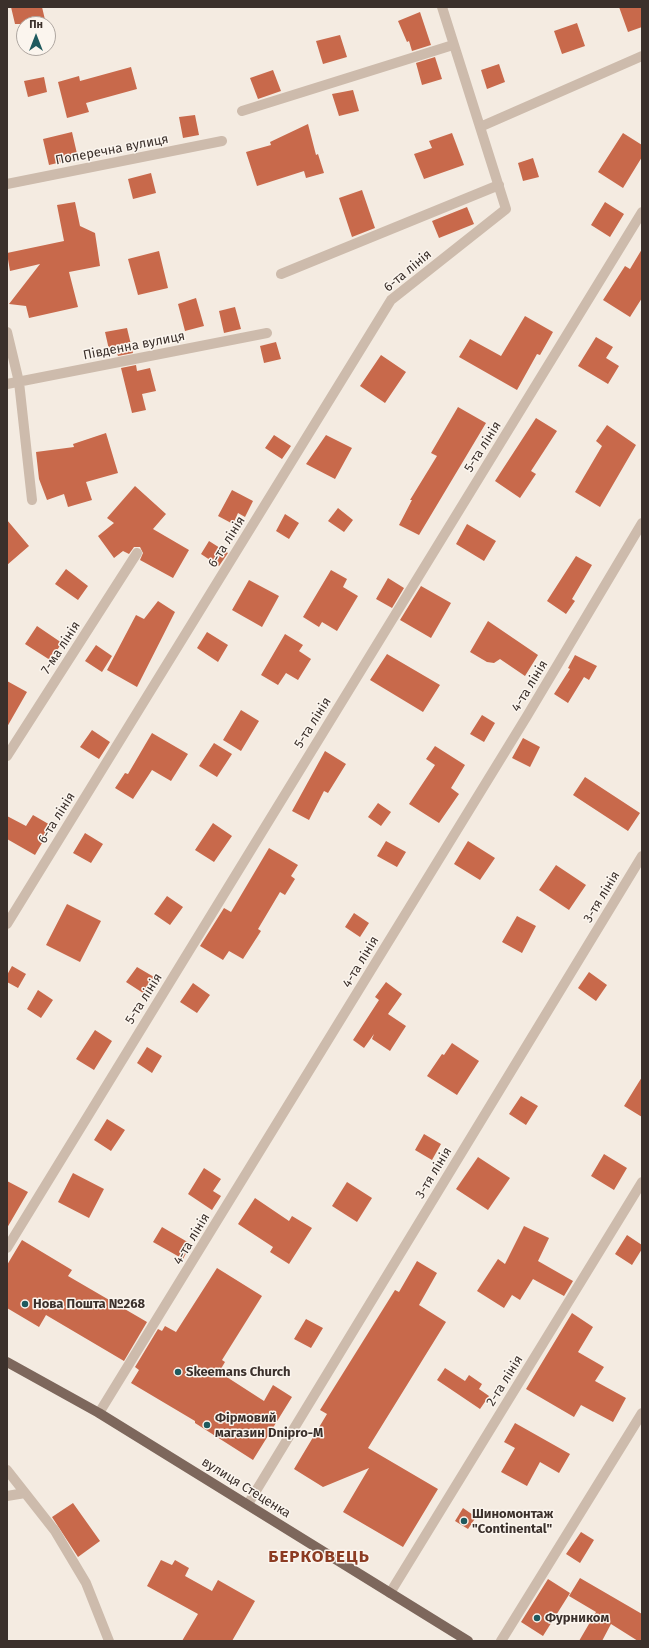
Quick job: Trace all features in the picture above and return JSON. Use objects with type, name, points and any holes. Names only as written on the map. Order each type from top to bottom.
[{"type":"main road","name":"вулиця Стеценка","points":[[7,1362],[99,1413],[468,1641]]},
{"type":"street","points":[[281,274],[499,185],[442,7]]},
{"type":"street","points":[[242,111],[453,44]]},
{"type":"street","points":[[480,127],[642,56]]},
{"type":"street","name":"Поперечна вулиця","points":[[7,184],[222,142]]},
{"type":"street","name":"6-та лінія","points":[[7,924],[391,300],[506,209],[499,185]]},
{"type":"street","name":"5-та лінія","points":[[7,1248],[642,212]]},
{"type":"street","points":[[7,332],[19,382],[32,500]]},
{"type":"street","name":"Південна вулиця","points":[[7,384],[267,333]]},
{"type":"street","name":"4-та лінія","points":[[99,1413],[527,716],[642,523]]},
{"type":"street","name":"7-ма лінія","points":[[7,756],[137,553]]},
{"type":"street","name":"3-тя лінія","points":[[248,1504],[642,856]]},
{"type":"street","name":"2-га лінія","points":[[390,1593],[642,1182]]},
{"type":"street","points":[[501,1641],[642,1413]]},
{"type":"street","points":[[7,1470],[55,1531],[86,1583],[109,1641]]},
{"type":"street","points":[[7,1496],[25,1493]]},
{"type":"building","points":[[11,7],[42,7],[44,16],[16,16],[15,24]]},
{"type":"building","points":[[619,7],[642,7],[642,27],[628,32]]},
{"type":"building","points":[[420,12],[431,45],[412,51],[409,41],[407,42],[398,21]]},
{"type":"building","points":[[577,23],[585,46],[562,54],[554,31]]},
{"type":"building","points":[[340,35],[347,57],[323,64],[316,41]]},
{"type":"building","points":[[435,57],[442,79],[422,85],[416,63]]},
{"type":"building","points":[[499,64],[505,82],[487,89],[481,70]]},
{"type":"building","points":[[131,67],[137,89],[86,103],[89,112],[67,118],[58,82],[79,76],[80,81]]},
{"type":"building","points":[[273,70],[281,91],[258,99],[250,78]]},
{"type":"building","points":[[44,77],[47,92],[28,97],[24,81]]},
{"type":"building","points":[[353,90],[359,111],[339,116],[332,94]]},
{"type":"building","points":[[195,115],[199,135],[183,138],[179,117]]},
{"type":"building","points":[[308,124],[316,155],[318,154],[324,173],[306,178],[304,171],[257,186],[246,152],[271,145],[270,142]]},
{"type":"building","points":[[72,132],[78,158],[49,165],[43,139]]},
{"type":"building","points":[[452,133],[464,165],[424,179],[414,154],[432,148],[429,141]]},
{"type":"building","points":[[623,133],[642,145],[642,157],[623,188],[598,172]]},
{"type":"building","points":[[533,158],[539,177],[523,181],[518,163]]},
{"type":"building","points":[[151,173],[156,193],[133,199],[128,179]]},
{"type":"building","points":[[362,190],[375,228],[352,237],[339,198]]},
{"type":"building","points":[[75,202],[80,226],[95,233],[100,266],[69,272],[78,307],[29,318],[26,306],[9,304],[40,264],[10,271],[7,253],[64,241],[57,205]]},
{"type":"building","points":[[605,202],[624,214],[610,237],[591,225]]},
{"type":"building","points":[[467,207],[474,224],[439,238],[432,221]]},
{"type":"building","points":[[642,249],[642,298],[630,317],[603,300],[625,266],[630,269]]},
{"type":"building","points":[[159,251],[168,288],[138,295],[128,259]]},
{"type":"building","points":[[196,298],[204,326],[185,331],[178,304]]},
{"type":"building","points":[[235,307],[241,329],[224,333],[219,311]]},
{"type":"building","points":[[525,316],[553,332],[540,355],[537,354],[517,390],[459,357],[470,339],[501,356]]},
{"type":"building","points":[[127,328],[133,353],[118,356],[117,353],[110,354],[105,332]]},
{"type":"building","points":[[596,337],[613,347],[606,358],[619,366],[608,384],[578,366]]},
{"type":"building","points":[[276,342],[281,359],[264,363],[260,346]]},
{"type":"building","points":[[381,355],[406,372],[385,403],[360,386]]},
{"type":"building","points":[[136,365],[137,371],[150,368],[156,391],[142,394],[146,410],[132,413],[121,368]]},
{"type":"building","points":[[458,407],[486,423],[419,535],[399,525],[412,500],[410,500],[437,456],[431,453]]},
{"type":"building","points":[[536,418],[557,431],[531,471],[536,474],[520,498],[495,481]]},
{"type":"building","points":[[607,425],[636,445],[600,507],[575,492],[602,446],[596,441]]},
{"type":"building","points":[[106,433],[118,473],[86,482],[92,500],[68,507],[64,494],[47,500],[39,479],[36,452],[74,447],[73,444]]},
{"type":"building","points":[[274,435],[291,446],[282,459],[265,448]]},
{"type":"building","points":[[326,435],[352,448],[335,479],[306,464]]},
{"type":"building","points":[[135,486],[166,514],[153,529],[189,550],[173,578],[140,560],[143,553],[140,547],[134,547],[129,554],[123,551],[114,558],[98,536],[114,523],[107,518]]},
{"type":"building","points":[[232,490],[253,501],[245,517],[238,513],[233,524],[218,516]]},
{"type":"building","points":[[338,508],[353,520],[344,532],[328,521]]},
{"type":"building","points":[[285,514],[299,523],[289,539],[276,531]]},
{"type":"building","points":[[7,520],[29,546],[7,565]]},
{"type":"building","points":[[467,524],[496,541],[484,561],[456,544]]},
{"type":"building","points":[[209,541],[228,553],[219,566],[201,554]]},
{"type":"building","points":[[576,556],[592,565],[572,599],[575,601],[566,614],[547,601]]},
{"type":"building","points":[[66,569],[88,586],[78,600],[55,584]]},
{"type":"building","points":[[331,570],[347,579],[343,587],[358,596],[337,631],[322,622],[319,627],[303,617]]},
{"type":"building","points":[[388,578],[404,588],[392,608],[376,599]]},
{"type":"building","points":[[249,580],[279,596],[262,627],[232,610]]},
{"type":"building","points":[[421,586],[451,603],[431,638],[400,620]]},
{"type":"building","points":[[158,601],[175,612],[137,687],[107,670],[136,615],[144,619]]},
{"type":"building","points":[[488,621],[538,655],[525,676],[500,659],[494,663],[487,662],[470,652]]},
{"type":"building","points":[[37,626],[62,643],[50,660],[25,644]]},
{"type":"building","points":[[207,632],[228,645],[218,662],[197,648]]},
{"type":"building","points":[[285,634],[303,645],[299,651],[311,659],[298,680],[286,673],[278,685],[261,675]]},
{"type":"building","points":[[96,645],[112,656],[102,672],[85,661]]},
{"type":"building","points":[[387,654],[440,685],[423,712],[370,680]]},
{"type":"building","points":[[575,655],[597,666],[589,680],[584,677],[568,703],[554,694],[570,669],[568,668]]},
{"type":"building","points":[[7,681],[27,692],[7,727]]},
{"type":"building","points":[[241,710],[259,721],[241,751],[223,740]]},
{"type":"building","points":[[482,715],[495,723],[484,742],[470,734]]},
{"type":"building","points":[[92,730],[110,742],[99,759],[80,747]]},
{"type":"building","points":[[152,733],[188,754],[171,781],[152,770],[133,799],[115,788],[125,773],[128,774]]},
{"type":"building","points":[[523,738],[540,747],[530,767],[512,758]]},
{"type":"building","points":[[214,743],[232,754],[217,777],[199,766]]},
{"type":"building","points":[[435,746],[465,765],[451,788],[459,794],[439,823],[409,804],[435,765],[426,759]]},
{"type":"building","points":[[325,751],[346,764],[328,793],[324,791],[309,820],[292,811]]},
{"type":"building","points":[[585,777],[640,813],[628,831],[573,795]]},
{"type":"building","points":[[378,803],[391,812],[381,826],[368,817]]},
{"type":"building","points":[[33,815],[52,826],[35,855],[7,839],[7,816],[26,826]]},
{"type":"building","points":[[213,823],[232,836],[214,862],[195,850]]},
{"type":"building","points":[[85,833],[103,844],[91,863],[73,853]]},
{"type":"building","points":[[386,841],[406,852],[397,867],[377,856]]},
{"type":"building","points":[[468,841],[495,858],[480,880],[454,864]]},
{"type":"building","points":[[269,848],[298,865],[291,876],[295,879],[285,895],[280,892],[258,929],[261,931],[243,959],[229,951],[223,960],[200,946],[224,908],[231,912]]},
{"type":"building","points":[[556,865],[586,885],[569,910],[539,890]]},
{"type":"building","points":[[167,896],[183,907],[170,925],[154,914]]},
{"type":"building","points":[[67,904],[101,921],[80,962],[46,945]]},
{"type":"building","points":[[354,913],[369,923],[360,937],[345,927]]},
{"type":"building","points":[[517,916],[536,926],[522,953],[502,942]]},
{"type":"building","points":[[12,966],[26,974],[18,988],[7,982],[7,975]]},
{"type":"building","points":[[137,967],[154,977],[143,993],[126,982]]},
{"type":"building","points":[[589,972],[607,985],[596,1001],[578,988]]},
{"type":"building","points":[[386,982],[402,994],[388,1014],[406,1026],[390,1051],[372,1039],[374,1034],[364,1048],[353,1040],[379,1000],[375,997]]},
{"type":"building","points":[[193,983],[210,995],[197,1013],[180,1002]]},
{"type":"building","points":[[38,990],[53,1000],[41,1018],[27,1009]]},
{"type":"building","points":[[95,1030],[112,1041],[94,1070],[76,1059]]},
{"type":"building","points":[[452,1043],[479,1061],[457,1095],[427,1076],[442,1054],[444,1055]]},
{"type":"building","points":[[147,1047],[162,1056],[152,1073],[137,1063]]},
{"type":"building","points":[[642,1077],[642,1117],[624,1106]]},
{"type":"building","points":[[521,1096],[538,1106],[526,1125],[509,1114]]},
{"type":"building","points":[[107,1119],[125,1130],[111,1151],[94,1140]]},
{"type":"building","points":[[424,1134],[441,1144],[432,1160],[415,1150]]},
{"type":"building","points":[[604,1154],[627,1168],[614,1190],[591,1176]]},
{"type":"building","points":[[478,1157],[510,1178],[488,1210],[456,1189]]},
{"type":"building","points":[[204,1168],[221,1179],[213,1191],[221,1196],[212,1210],[188,1194]]},
{"type":"building","points":[[73,1173],[104,1189],[89,1218],[58,1202]]},
{"type":"building","points":[[7,1181],[28,1192],[7,1228]]},
{"type":"building","points":[[347,1182],[372,1198],[357,1222],[332,1206]]},
{"type":"building","points":[[255,1198],[289,1221],[292,1216],[312,1228],[289,1264],[270,1252],[273,1247],[238,1224]]},
{"type":"building","points":[[524,1226],[549,1238],[538,1261],[573,1281],[564,1296],[533,1279],[520,1300],[512,1295],[504,1308],[477,1291],[498,1259],[505,1264]]},
{"type":"building","points":[[162,1227],[191,1244],[183,1259],[153,1242]]},
{"type":"building","points":[[627,1235],[642,1245],[642,1249],[632,1265],[615,1254]]},
{"type":"building","points":[[22,1240],[72,1270],[68,1276],[147,1322],[124,1361],[46,1315],[39,1327],[7,1308],[7,1265]]},
{"type":"building","points":[[417,1261],[437,1273],[419,1305],[446,1322],[368,1448],[438,1489],[403,1547],[343,1512],[369,1468],[323,1487],[294,1469],[327,1414],[320,1410],[395,1290],[399,1292]]},
{"type":"building","points":[[217,1268],[262,1296],[222,1360],[225,1362],[219,1372],[264,1401],[273,1385],[292,1397],[253,1460],[195,1423],[195,1421],[131,1383],[139,1370],[135,1367],[158,1329],[162,1331],[165,1326],[176,1332]]},
{"type":"building","points":[[572,1313],[593,1327],[578,1352],[604,1367],[595,1381],[626,1398],[613,1422],[581,1405],[574,1417],[526,1389]]},
{"type":"building","points":[[306,1319],[323,1328],[311,1348],[294,1339]]},
{"type":"building","points":[[445,1368],[465,1381],[469,1375],[482,1384],[479,1389],[489,1396],[480,1409],[437,1380]]},
{"type":"building","points":[[515,1423],[570,1454],[559,1473],[540,1462],[527,1486],[501,1472],[515,1448],[504,1442]]},
{"type":"building","points":[[73,1503],[100,1541],[78,1557],[52,1517]]},
{"type":"building","points":[[463,1508],[476,1517],[468,1529],[455,1521]]},
{"type":"building","points":[[581,1532],[594,1540],[580,1563],[566,1554]]},
{"type":"building","points":[[161,1560],[172,1565],[175,1560],[189,1568],[185,1576],[212,1591],[218,1580],[255,1601],[232,1641],[182,1641],[198,1614],[147,1586]]},
{"type":"building","points":[[580,1578],[642,1614],[642,1641],[638,1641],[611,1624],[602,1641],[579,1641],[596,1612],[569,1596]]},
{"type":"building","points":[[548,1579],[570,1593],[543,1636],[521,1622]]},
{"type":"place","name":"Нова Пошта №268","points":[[25,1304]]},
{"type":"place","name":"Skeemans Church","points":[[178,1372]]},
{"type":"place","name":"Фірмовий магазин Dnipro-M","points":[[207,1425]]},
{"type":"place","name":"Шиномонтаж \"Continental\"","points":[[464,1521]]},
{"type":"place","name":"Фурником","points":[[537,1618]]},
{"type":"district","name":"БЕРКОВЕЦЬ","points":[[319,1557]]}]
